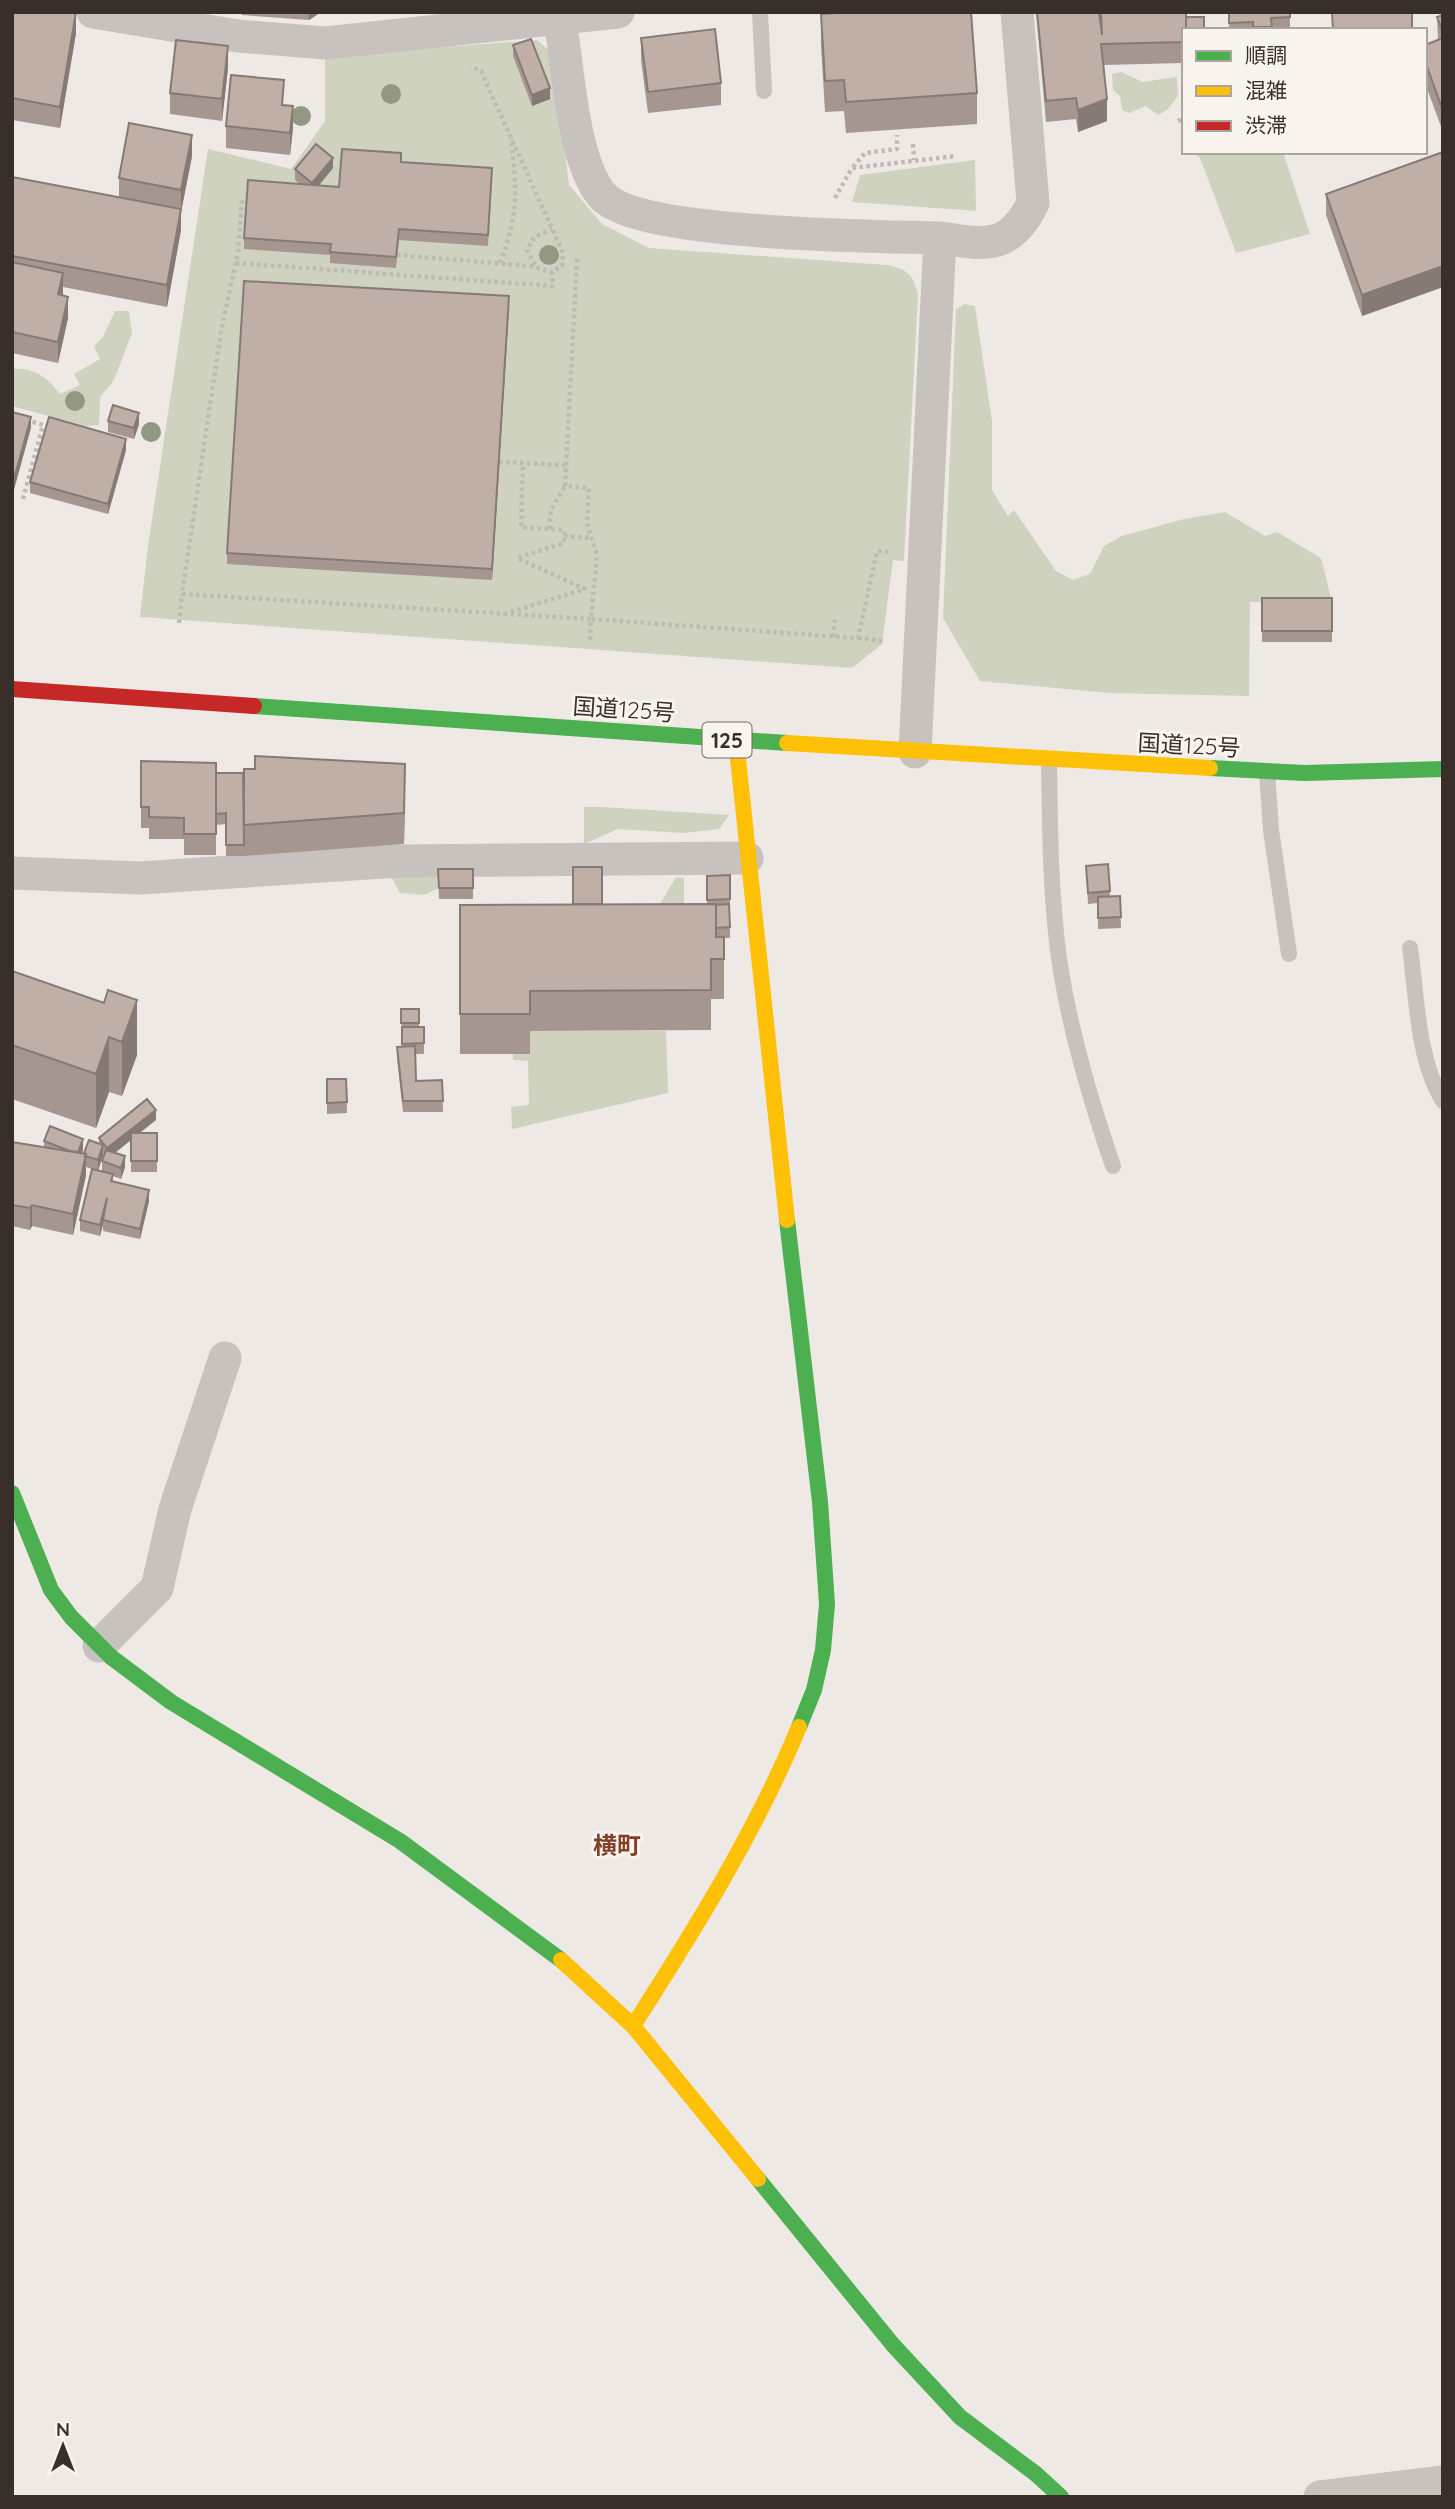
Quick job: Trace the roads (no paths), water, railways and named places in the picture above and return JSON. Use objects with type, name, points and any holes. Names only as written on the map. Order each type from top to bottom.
[{"type":"main road","name":"国道125号","points":[[12,689],[1049,760],[1267,772],[1443,769]]},
{"type":"main road","points":[[633,2026],[662,1986],[712,1902],[769,1795],[807,1709],[823,1650],[827,1604],[820,1502],[789,1265],[782,1155],[747,859],[736,740]]},
{"type":"main road","points":[[12,1493],[41,1567],[58,1601],[99,1646],[130,1674],[171,1702],[444,1870],[564,1962],[633,2026],[893,2345],[960,2417],[1036,2474],[1061,2497]]},
{"type":"street","points":[[93,12],[291,42],[338,43],[421,23],[560,19],[618,12]]},
{"type":"street","points":[[560,19],[584,168],[602,197],[623,210],[664,220],[789,232],[940,238],[982,244],[1000,241],[1022,225],[1033,203],[1017,12]]},
{"type":"street","points":[[915,752],[940,238]]},
{"type":"street","points":[[12,873],[140,878],[399,861],[747,859]]},
{"type":"street","points":[[99,1646],[157,1588],[175,1509],[225,1358]]},
{"type":"street","points":[[1320,2497],[1443,2482]]},
{"type":"lane","points":[[760,12],[764,91]]},
{"type":"lane","points":[[1049,760],[1059,961],[1092,1104],[1113,1166]]},
{"type":"lane","points":[[1267,772],[1271,830],[1289,954]]},
{"type":"lane","points":[[1410,948],[1424,1045],[1436,1090],[1443,1101]]},
{"type":"district","name":"横町","points":[[617,1845]]}]
